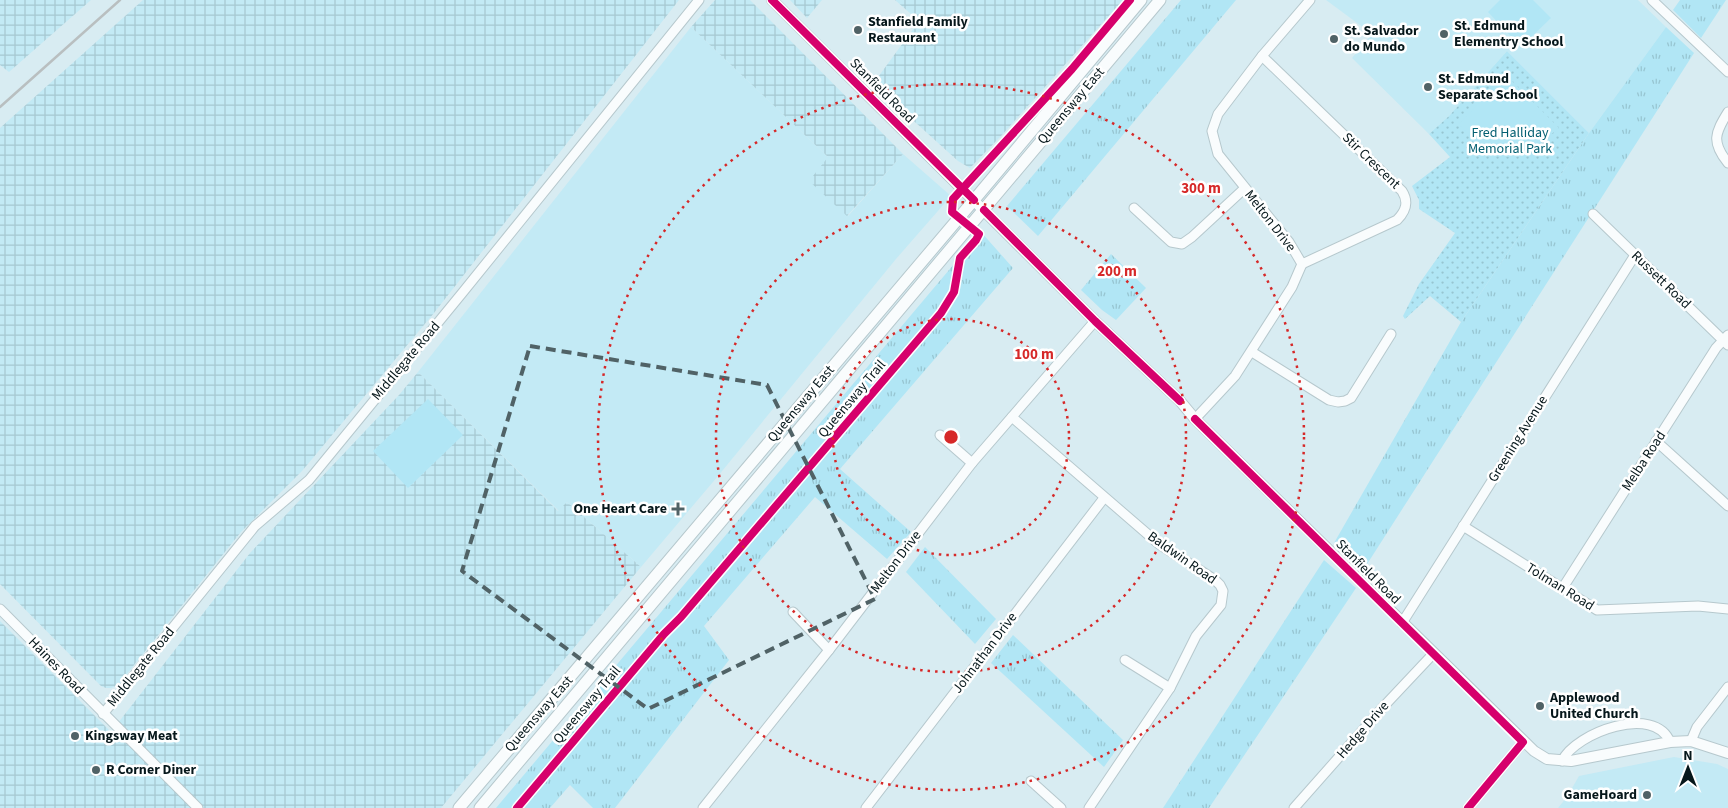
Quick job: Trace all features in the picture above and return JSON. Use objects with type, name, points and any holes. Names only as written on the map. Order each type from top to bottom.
[{"type":"main road","name":"Queensway East","points":[[459,808],[1141,0]]},
{"type":"main road","name":"Queensway East","points":[[480,808],[1160,0]]},
{"type":"street","name":"Middlegate Road","points":[[103,714],[255,526],[309,480],[464,292],[699,0]]},
{"type":"street","name":"Stanfield Road","points":[[772,0],[1095,321],[1180,401],[1195,419],[1523,742],[1541,756],[1551,760],[1562,761],[1582,760],[1670,742],[1691,740],[1728,753]]},
{"type":"street","name":"Melton Drive","points":[[1195,419],[1235,376],[1252,352],[1292,286],[1302,264],[1289,242],[1218,154],[1212,131],[1218,114],[1262,56],[1310,0]]},
{"type":"street","points":[[1652,0],[1728,72]]},
{"type":"street","name":"Stir Crescent","points":[[1262,56],[1402,191],[1406,202],[1405,211],[1397,220],[1302,264]]},
{"type":"street","points":[[1728,112],[1719,126],[1716,144],[1728,163]]},
{"type":"street","points":[[1134,208],[1170,242],[1182,244],[1245,188]]},
{"type":"street","name":"Russett Road","points":[[1593,214],[1726,340]]},
{"type":"street","name":"Greening Avenue","points":[[1402,623],[1635,255]]},
{"type":"street","name":"Melton Drive","points":[[703,808],[829,650],[972,463],[1095,321]]},
{"type":"street","points":[[1252,352],[1324,397],[1338,402],[1351,398],[1391,334]]},
{"type":"street","name":"Melba Road","points":[[1562,589],[1716,348],[1726,340]]},
{"type":"street","name":"Baldwin Road","points":[[1012,417],[1159,544],[1215,580],[1223,592],[1221,605],[1196,636],[1170,688],[1089,808]]},
{"type":"street","points":[[940,435],[972,463]]},
{"type":"street","points":[[1656,441],[1728,506]]},
{"type":"street","name":"Johnathan Drive","points":[[870,807],[1104,498]]},
{"type":"street","name":"Tolman Road","points":[[1463,526],[1597,610],[1698,606],[1728,609]]},
{"type":"street","name":"Haines Road","points":[[0,609],[198,808]]},
{"type":"street","points":[[793,612],[829,650]]},
{"type":"street","name":"Hedge Drive","points":[[1294,808],[1385,705],[1434,654]]},
{"type":"street","points":[[1125,660],[1170,688]]},
{"type":"street","points":[[1691,740],[1696,727],[1728,687]]},
{"type":"street","points":[[1562,761],[1565,755],[1578,744],[1612,726],[1634,724],[1663,730],[1668,735],[1670,742]]},
{"type":"street","points":[[1468,808],[1523,742]]},
{"type":"street","points":[[1031,780],[1060,808]]},
{"type":"highlighted area","points":[[530,346],[767,385],[875,599],[648,709],[462,571]]},
{"type":"shaded area","points":[[0,0],[91,0],[9,72],[0,65]]},
{"type":"shaded area","points":[[143,0],[679,0],[434,313],[302,471],[241,532],[118,685],[106,688],[101,686],[0,584],[0,128]]},
{"type":"shaded area","points":[[715,0],[750,0],[903,154],[847,216],[809,181],[828,157],[691,27]]},
{"type":"shaded area","points":[[790,0],[822,0],[807,18]]},
{"type":"shaded area","points":[[895,0],[1123,0],[970,168],[958,161],[873,84],[919,21]]},
{"type":"shaded area","points":[[1326,0],[1638,0],[1666,27],[1589,133],[1507,51],[1449,116],[1429,134],[1352,58],[1372,34]]},
{"type":"shaded area","points":[[691,27],[828,157],[848,216],[903,154],[951,196],[896,259],[641,567],[567,502],[559,511],[418,372]]},
{"type":"shaded area","points":[[418,372],[558,511],[567,502],[641,567],[441,808],[0,808],[0,621],[111,732],[250,553],[399,395]]},
{"type":"shaded area","points":[[1674,757],[1717,764],[1728,769],[1728,808],[1558,808],[1579,776]]},
{"type":"green space","points":[[1181,0],[1236,0],[1038,236],[1007,206]]},
{"type":"green space","points":[[1500,0],[1533,0],[1551,18],[1521,47],[1488,12]]},
{"type":"green space","points":[[1680,0],[1726,0],[1701,38],[1673,10]]},
{"type":"green space","points":[[1666,27],[1694,53],[1362,572],[1334,543],[1461,322],[1589,133]]},
{"type":"green space","name":"Fred Halliday Memorial Park","points":[[1507,51],[1589,133],[1461,322],[1430,296],[1405,319],[1403,316],[1419,284],[1455,233],[1419,209],[1419,200],[1412,186],[1450,157],[1429,134],[1449,116]]},
{"type":"green space","points":[[1510,79],[1559,128],[1529,152],[1516,157],[1497,156],[1483,151],[1459,124],[1501,80]]},
{"type":"green space","points":[[981,232],[1013,268],[840,469],[911,532],[887,559],[815,497],[704,626],[729,660],[615,808],[593,808],[570,785],[550,808],[496,808]]},
{"type":"green space","points":[[1111,254],[1146,288],[1116,320],[1102,310],[1081,290]]},
{"type":"green space","points":[[428,399],[463,435],[408,488],[373,451]]},
{"type":"green space","points":[[925,547],[996,619],[975,644],[906,572]]},
{"type":"green space","points":[[1324,560],[1356,588],[1209,808],[1163,808]]},
{"type":"green space","points":[[1013,635],[1123,740],[1104,767],[991,663]]},
{"type":"railway","points":[[0,107],[120,0]]},
{"type":"cycle path","points":[[772,0],[974,200]]},
{"type":"cycle path","name":"Queensway Trail","points":[[517,808],[664,634],[681,617],[941,313],[954,292],[960,258],[979,234],[952,212],[953,199],[1072,69],[1130,0]]},
{"type":"cycle path","points":[[984,210],[1095,321],[1180,401]]},
{"type":"cycle path","points":[[1195,419],[1523,742],[1468,808]]},
{"type":"place","name":"Stanfield Family Restaurant","points":[[858,30]]},
{"type":"place","name":"St. Edmund Elementry School","points":[[1444,34]]},
{"type":"place","name":"St. Salvador do Mundo","points":[[1334,39]]},
{"type":"place","name":"St. Edmund Separate School","points":[[1428,87]]},
{"type":"place","name":"One Heart Care","points":[[678,509]]},
{"type":"place","name":"Applewood United Church","points":[[1540,706]]},
{"type":"place","name":"Kingsway Meat","points":[[75,736]]},
{"type":"place","name":"R Corner Diner","points":[[96,770]]},
{"type":"place","name":"GameHoard","points":[[1647,795]]}]
